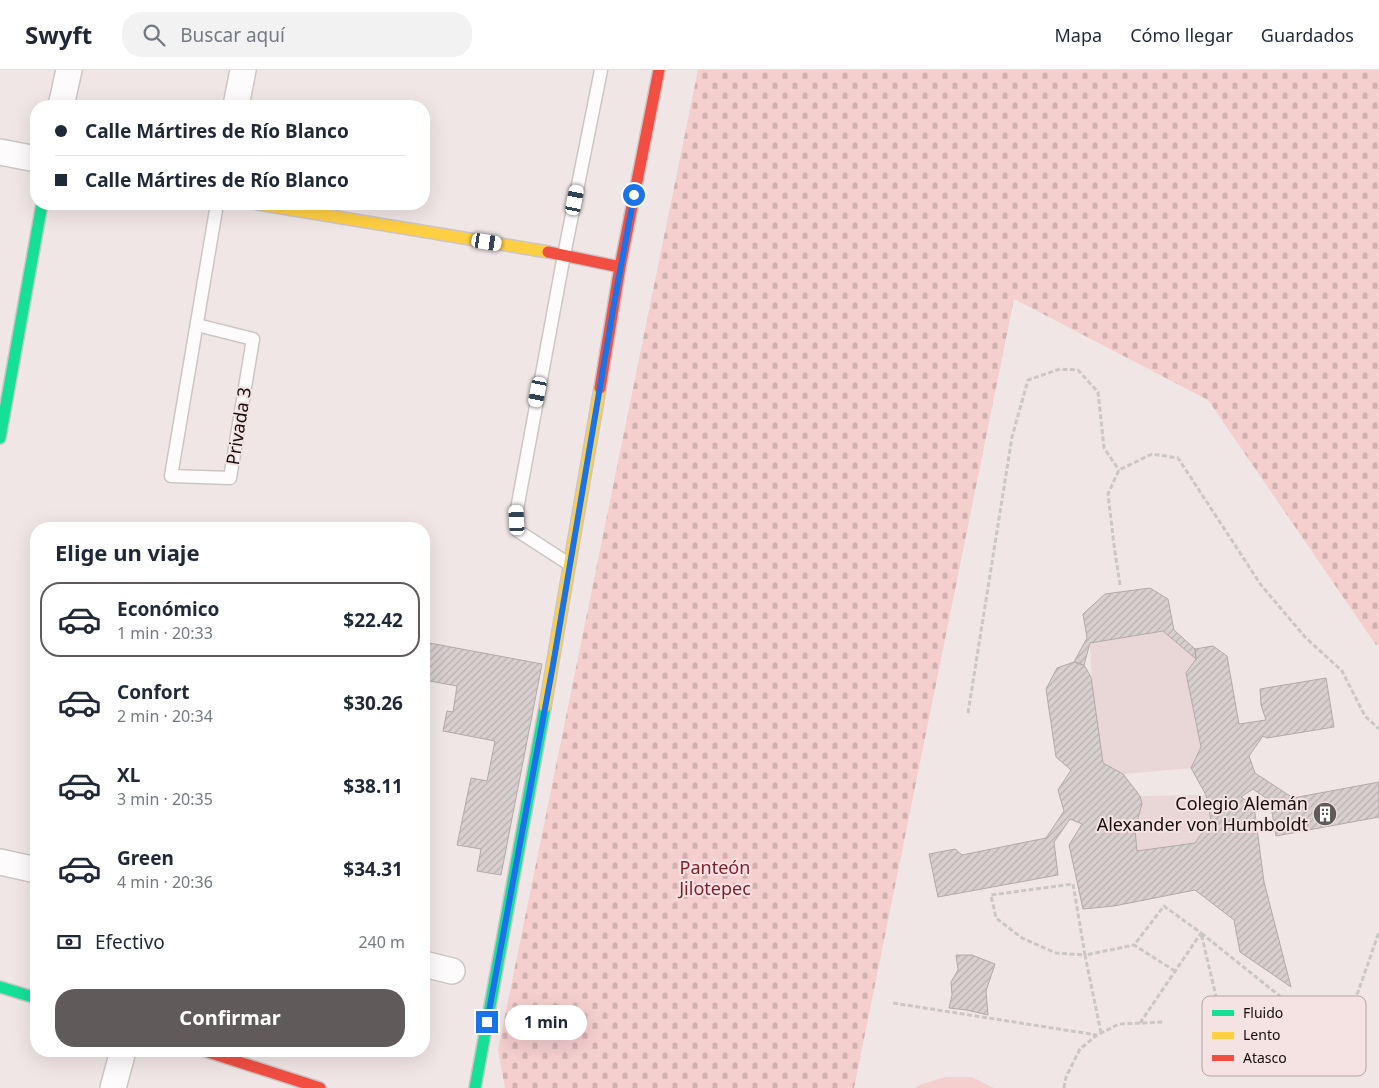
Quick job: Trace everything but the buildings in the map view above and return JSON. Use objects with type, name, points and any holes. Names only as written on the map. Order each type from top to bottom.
[{"type":"street","points":[[62,100],[69,70]]},
{"type":"street","points":[[237,100],[243,70]]},
{"type":"street","points":[[475,1088],[553,665],[620,267],[659,70]]},
{"type":"street","points":[[0,152],[30,158]]},
{"type":"street","points":[[0,438],[41,210]]},
{"type":"street","points":[[294,210],[564,255],[620,267]]},
{"type":"street","points":[[0,862],[30,869]]},
{"type":"street","points":[[430,966],[452,971]]},
{"type":"street","points":[[0,987],[30,996]]},
{"type":"street","points":[[113,1088],[121,1057]]},
{"type":"street","points":[[224,1057],[320,1088]]},
{"type":"lane","points":[[569,564],[518,531],[517,509],[564,255],[602,70]]},
{"type":"lane","name":"Privada 3","points":[[197,325],[252,339],[230,478],[170,476],[216,210]]},
{"type":"path","points":[[968,713],[1012,437],[1028,380],[1060,369],[1078,370],[1098,392],[1104,448],[1119,470]]},
{"type":"path","points":[[1120,585],[1108,494],[1119,470],[1152,454],[1178,458],[1261,585],[1305,638],[1342,671],[1365,716],[1379,729]]},
{"type":"path","points":[[1102,1033],[1086,954],[1073,884],[991,895],[996,918],[1022,938],[1056,953],[1086,954],[1134,945],[1164,906],[1280,996]]},
{"type":"path","points":[[1356,996],[1379,932]]},
{"type":"path","points":[[1140,1023],[1201,933]]},
{"type":"path","points":[[1201,933],[1216,996]]},
{"type":"path","points":[[1134,945],[1175,971]]},
{"type":"path","points":[[893,1003],[1097,1036]]},
{"type":"path","points":[[1064,1088],[1066,1077],[1080,1049],[1097,1036],[1119,1024],[1165,1022]]},
{"type":"shaded area","points":[[1163,631],[1196,659],[1186,673],[1201,747],[1191,768],[1123,774],[1103,763],[1092,687],[1090,643]]},
{"type":"shaded area","points":[[1206,795],[1211,820],[1195,843],[1137,851],[1135,829],[1140,796]]},
{"type":"green space","name":"Panteón Jilotepec","points":[[698,70],[1379,70],[1379,643],[1376,645],[1208,400],[1014,299],[854,1088],[505,1088],[498,1050]]},
{"type":"green space","points":[[946,1077],[972,1077],[994,1088],[915,1088]]},
{"type":"traffic: fast","points":[[0,438],[41,210]]},
{"type":"traffic: fast","points":[[475,1088],[545,707]]},
{"type":"traffic: fast","points":[[0,987],[30,996]]},
{"type":"traffic: slow","points":[[294,210],[548,252]]},
{"type":"traffic: slow","points":[[545,707],[600,388]]},
{"type":"traffic: jam","points":[[600,388],[620,267],[659,70]]},
{"type":"traffic: jam","points":[[548,252],[620,267]]},
{"type":"traffic: jam","points":[[224,1057],[320,1088]]},
{"type":"place","name":"Colegio Alemán Alexander von Humboldt","points":[[1325,814]]},
{"type":"route","points":[[487,1022],[553,665],[620,267],[634,195]]}]
